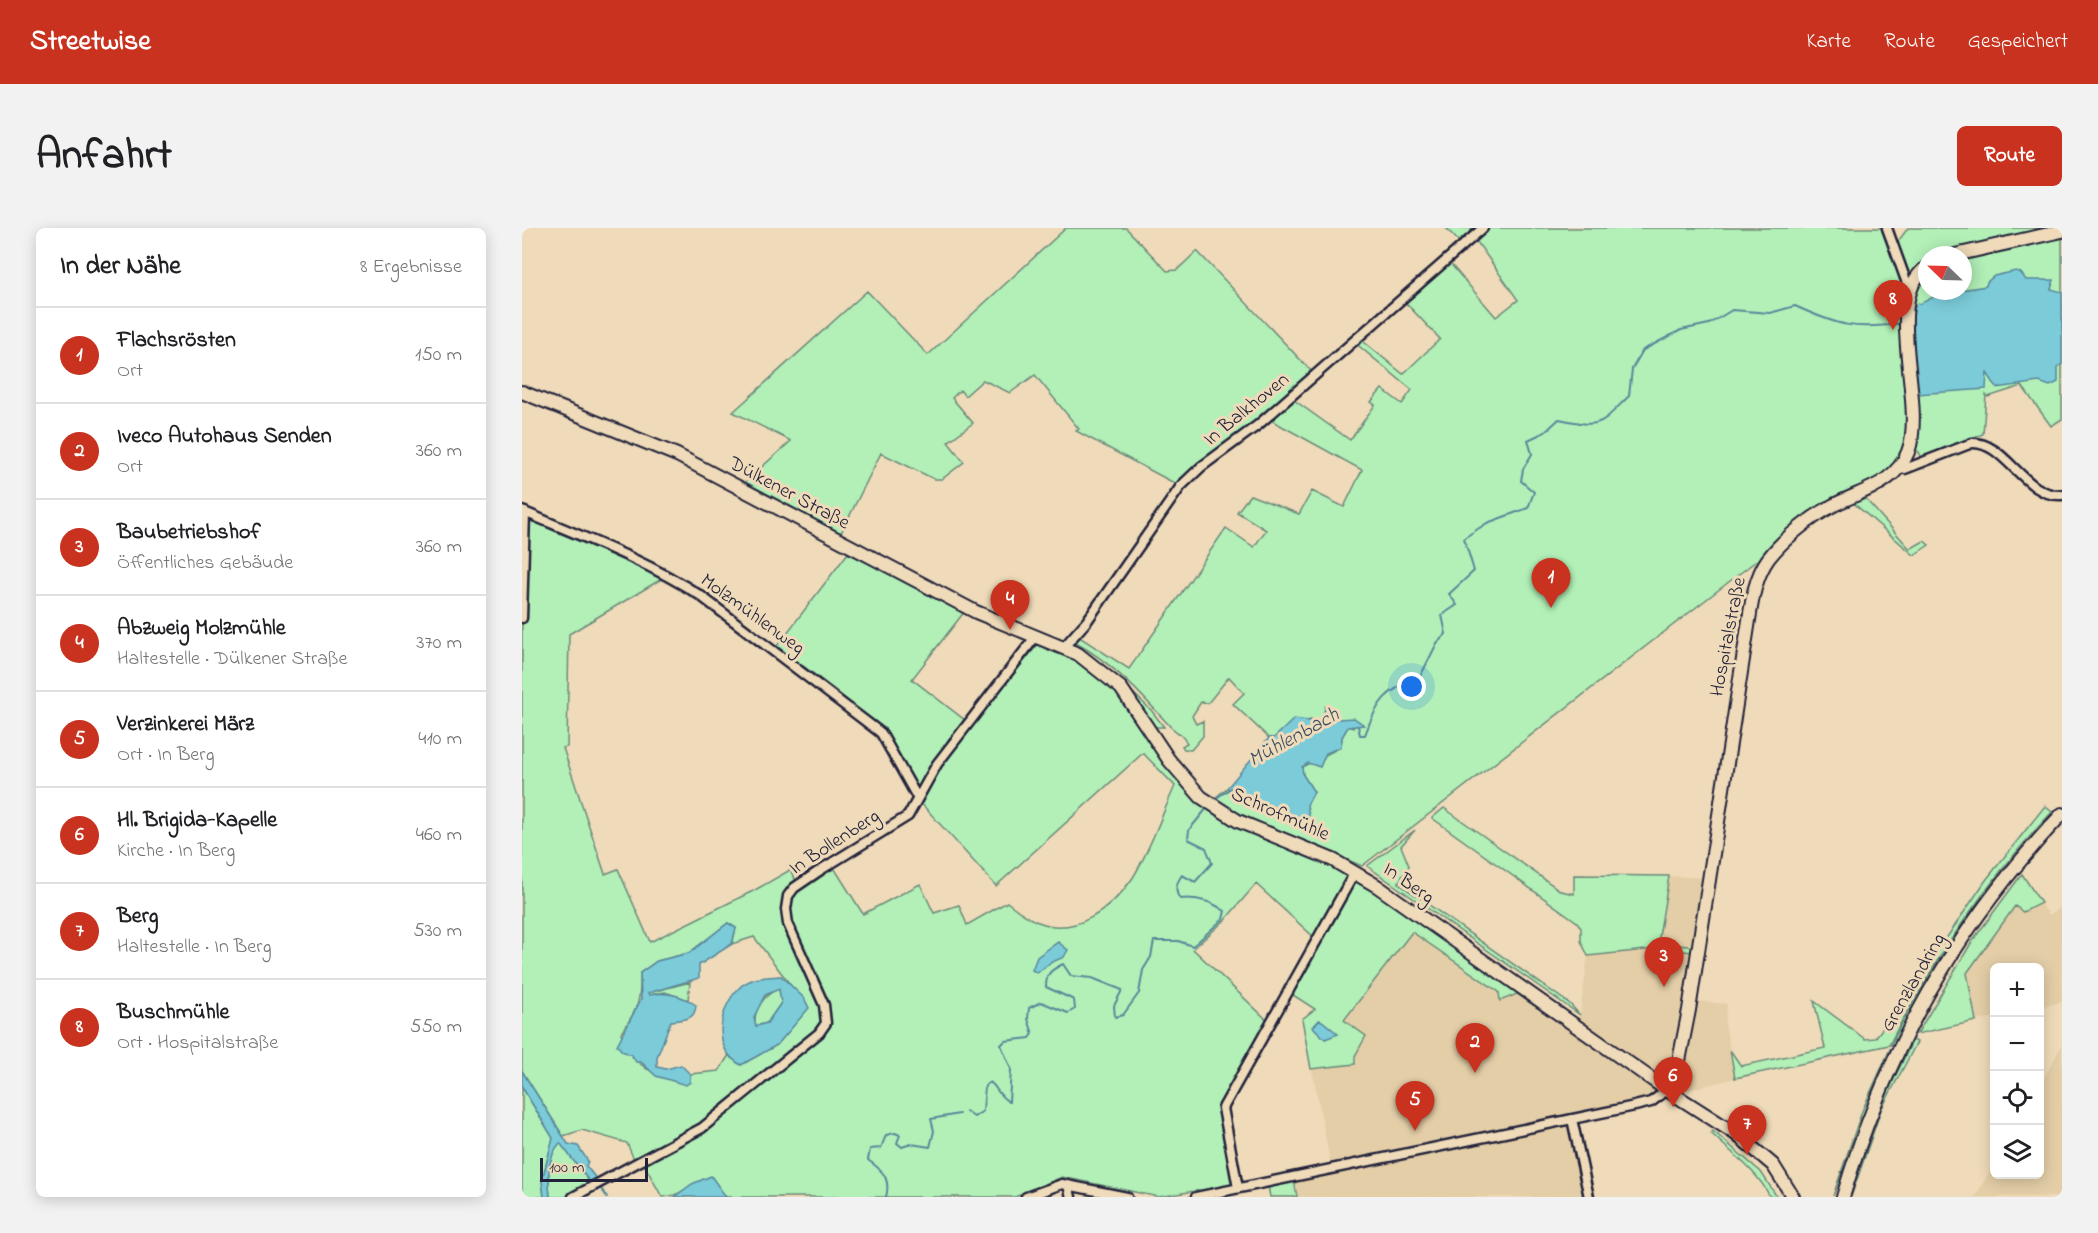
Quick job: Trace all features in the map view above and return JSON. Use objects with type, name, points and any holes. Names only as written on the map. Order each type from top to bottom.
[{"type":"main road","points":[[1972,251],[2062,231]]},
{"type":"main road","points":[[1909,289],[1918,275]]},
{"type":"main road","name":"Hospitalstraße","points":[[1668,1090],[1677,1071],[1689,1010],[1747,633],[1758,582],[1768,559],[1798,531],[1832,506],[1891,477],[1908,452],[1911,418],[1906,306],[1909,289]]},
{"type":"main road","name":"Dülkener Straße","points":[[522,392],[676,455],[976,612],[1064,647]]},
{"type":"main road","name":"Schrofmühle","points":[[1064,647],[1106,673],[1121,688],[1183,778],[1221,812],[1303,846],[1355,872]]},
{"type":"main road","name":"Grenzlandring","points":[[1843,1197],[1867,1118],[1885,1075],[1927,994],[1991,897],[2062,814]]},
{"type":"main road","name":"In Berg","points":[[1355,872],[1726,1130],[1770,1170],[1786,1197]]},
{"type":"main road","name":"In Berg","points":[[1726,1130],[1736,1134],[1773,1165],[1793,1197]]},
{"type":"street","name":"In Balkhoven","points":[[1064,647],[1087,621],[1181,486],[1201,467],[1258,425],[1483,228]]},
{"type":"street","points":[[1887,228],[1909,289]]},
{"type":"street","points":[[1900,465],[1905,469],[1972,443],[1981,443],[1992,448],[2019,474],[2042,490],[2062,495]]},
{"type":"street","points":[[1908,452],[1922,462]]},
{"type":"street","name":"Molzmühlenweg","points":[[522,618],[524,512],[675,579],[701,596],[875,728],[917,797]]},
{"type":"street","name":"In Bollenberg","points":[[573,1197],[702,1128],[819,1034],[825,1023],[824,1005],[788,924],[786,909],[788,896],[794,888],[822,868],[908,816],[937,764],[1036,636]]},
{"type":"street","name":"In Berg","points":[[1238,1188],[1223,1108],[1355,872]]},
{"type":"street","points":[[1196,1197],[1651,1102],[1668,1090]]},
{"type":"street","points":[[1572,1119],[1589,1197]]},
{"type":"street","points":[[1026,1197],[1055,1185],[1068,1185],[1127,1197]]},
{"type":"street","points":[[1068,1185],[1071,1197]]},
{"type":"shaded area","points":[[1669,876],[1705,878],[1687,1000],[1727,1004],[1725,1023],[1735,1078],[1688,1090],[1667,1072],[1648,1098],[1570,1117],[1587,1197],[1298,1197],[1295,1180],[1332,1171],[1302,1019],[1311,1010],[1344,1020],[1412,931],[1507,998],[1522,992],[1572,1028],[1580,1015],[1588,956],[1655,949]]},
{"type":"shaded area","points":[[2041,904],[2049,915],[2062,907],[2062,1002],[2044,1006],[2044,963],[1990,963],[1990,1018],[1976,1021],[1967,973],[2016,905],[2023,913]]},
{"type":"shaded area","points":[[2062,1045],[2062,1197],[1975,1197],[1990,1171],[1990,1179],[2044,1179],[2044,1078]]},
{"type":"green space","points":[[1066,228],[1126,228],[1167,271],[1177,270],[1197,251],[1312,372],[1258,422],[1178,485],[1076,431],[1079,429],[1035,375],[1010,393],[983,380],[965,396],[960,390],[952,398],[973,423],[948,442],[964,462],[942,479],[934,479],[881,453],[841,533],[745,482],[791,441],[733,412],[867,291],[928,355]]},
{"type":"green space","points":[[1446,228],[1881,228],[1891,251],[1908,228],[2062,228],[2062,419],[2051,426],[2022,386],[1988,397],[1986,395],[1983,434],[1921,457],[1919,452],[1912,448],[1894,468],[1752,564],[1362,866],[1238,813],[1214,799],[1227,788],[1276,815],[1296,822],[1314,792],[1303,775],[1302,767],[1341,747],[1342,737],[1348,726],[1354,728],[1334,716],[1325,707],[1323,723],[1310,720],[1282,731],[1274,738],[1269,738],[1233,704],[1244,693],[1229,677],[1208,703],[1201,702],[1192,716],[1196,724],[1203,721],[1203,736],[1191,750],[1184,749],[1182,746],[1187,743],[1184,739],[1136,690],[1101,659],[1074,642],[1078,636],[1129,669],[1226,528],[1254,547],[1266,530],[1237,512],[1250,495],[1299,514],[1312,491],[1344,507],[1362,470],[1269,419],[1291,398],[1350,440],[1375,405],[1371,402],[1382,389],[1402,404],[1412,390],[1354,342],[1359,338],[1403,374],[1440,339],[1403,300],[1448,261],[1496,317],[1518,300],[1475,239],[1464,247]]},
{"type":"green space","points":[[1863,496],[1910,549],[1924,541],[1929,545],[1914,555],[1851,501]]},
{"type":"green space","points":[[522,513],[665,577],[569,634],[567,747],[563,748],[605,874],[618,869],[650,942],[790,870],[797,882],[784,906],[784,922],[796,955],[820,1002],[821,1017],[817,1032],[702,1127],[635,1162],[627,1143],[582,1130],[563,1136],[522,1071]],"holes":[[[728,923],[736,928],[732,944],[754,937],[808,1008],[777,1045],[741,1065],[729,1055],[719,1071],[690,1074],[690,1082],[647,1069],[633,1058],[621,1033],[637,1004],[640,973],[657,961],[689,953]]]},
{"type":"green space","points":[[848,553],[965,611],[912,679],[966,721],[919,788],[914,788],[883,732],[835,690],[777,646]]},
{"type":"green space","points":[[1039,643],[1075,656],[1111,682],[1197,798],[1344,869],[1350,876],[1316,939],[1256,884],[1225,920],[1193,949],[1268,1021],[1220,1106],[1235,1181],[1231,1185],[1159,1197],[1062,1177],[1015,1197],[726,1197],[711,1177],[681,1192],[662,1197],[644,1164],[702,1134],[823,1035],[828,1017],[826,999],[792,927],[789,911],[792,896],[804,883],[833,866],[863,914],[920,884],[934,913],[959,905],[967,925],[1007,902],[1038,922],[1052,926],[1066,926],[1079,923],[1103,910],[1132,879],[1149,847],[1175,786],[1143,753],[996,886],[919,801],[939,766]]},
{"type":"green space","points":[[1126,686],[1151,710],[1164,727],[1154,727]]},
{"type":"green space","points":[[2045,806],[2052,812],[2005,866],[1962,923],[1906,1013],[1889,1045],[1735,1078],[1730,1050],[1741,1066],[1825,1048],[1814,1001],[1865,1039],[1875,1038],[1900,1006],[1986,880]]},
{"type":"green space","points":[[1444,808],[1561,891],[1574,894],[1574,875],[1669,876],[1658,943],[1697,947],[1695,952],[1655,949],[1588,956],[1581,941],[1581,928],[1577,922],[1432,818]]},
{"type":"green space","points":[[2052,814],[1896,1043],[1891,1045],[1924,983],[1963,924],[1984,895]]},
{"type":"green space","points":[[1415,830],[1401,846],[1409,866],[1398,883],[1570,1004],[1580,1015],[1367,866]]},
{"type":"green space","points":[[2022,874],[2041,903],[2023,912],[2015,906],[1967,973],[1976,1021],[1917,1034],[1973,940]]},
{"type":"green space","points":[[1356,877],[1544,1008],[1542,1011],[1517,994],[1500,1001],[1499,992],[1412,932],[1344,1020],[1366,1036],[1355,1056],[1355,1064],[1311,1069],[1302,1019],[1315,1009],[1293,995],[1292,988]]},
{"type":"green space","points":[[690,982],[688,1000],[665,992],[650,995],[648,993]]},
{"type":"green space","points":[[779,988],[781,1003],[767,1023],[755,1026],[756,1014],[761,1003]]},
{"type":"green space","points":[[1913,1040],[1917,1042],[1881,1110],[1851,1197],[1879,1110]]},
{"type":"green space","points":[[1890,1049],[1891,1052],[1833,1196],[1862,1111]]},
{"type":"green space","points":[[522,1087],[553,1138],[542,1180],[544,1197],[522,1197]]},
{"type":"green space","points":[[1713,1131],[1761,1172],[1777,1197],[1770,1197],[1765,1187],[1744,1163],[1711,1133]]},
{"type":"green space","points":[[560,1142],[592,1185],[568,1197],[550,1197],[551,1161]]},
{"type":"green space","points":[[1294,1180],[1297,1197],[1270,1197],[1268,1186]]},
{"type":"water","points":[[2016,271],[2021,273],[2026,280],[2054,280],[2051,289],[2062,292],[2062,364],[2058,367],[2058,382],[2050,386],[2039,382],[1997,388],[1987,373],[1986,389],[1917,394],[1912,320],[1915,305],[1928,300],[1972,300],[1972,288],[1986,286],[1994,276]]},
{"type":"water","points":[[1325,707],[1330,707],[1338,719],[1354,718],[1364,725],[1348,727],[1342,737],[1341,747],[1326,753],[1320,767],[1308,763],[1302,767],[1303,775],[1314,792],[1307,805],[1309,816],[1291,819],[1280,816],[1255,805],[1227,788],[1269,738],[1274,738],[1294,719],[1323,723]]},
{"type":"water","points":[[728,923],[736,928],[732,944],[699,965],[699,978],[648,993],[650,995],[662,993],[674,995],[696,1005],[691,1017],[671,1021],[657,1057],[657,1067],[666,1069],[681,1065],[690,1074],[690,1082],[686,1085],[656,1076],[617,1045],[641,999],[640,973],[657,961],[689,953]]},
{"type":"water","points":[[1058,942],[1068,950],[1064,957],[1050,963],[1037,973],[1032,970],[1037,957]]},
{"type":"water","points":[[781,976],[804,998],[809,1008],[777,1045],[741,1065],[725,1049],[722,1039],[721,1029],[726,1007],[738,989],[747,982],[758,978]],"holes":[[[779,989],[781,1003],[767,1023],[756,1026],[754,1017],[765,995]]]},
{"type":"water","points":[[1319,1020],[1338,1034],[1325,1039],[1313,1027]]},
{"type":"water","points":[[522,1071],[568,1144],[578,1146],[588,1161],[586,1166],[599,1182],[592,1185],[560,1143],[551,1161],[550,1197],[544,1197],[542,1180],[553,1138],[522,1087]]},
{"type":"water","points":[[711,1176],[726,1197],[674,1197],[692,1184]]},
{"type":"waterway","name":"Mühlenbach","points":[[1358,726],[1360,735],[1365,735],[1374,713],[1384,698],[1399,687],[1420,677],[1437,643],[1446,634],[1442,615],[1457,605],[1449,594],[1474,571],[1464,538],[1487,523],[1528,508],[1534,492],[1521,481],[1523,469],[1532,454],[1528,440],[1545,432],[1559,419],[1592,424],[1605,419],[1629,396],[1632,369],[1643,350],[1681,330],[1709,324],[1732,310],[1770,313],[1795,306],[1846,325],[1871,326],[1901,323]]},
{"type":"waterway","name":"Mühlenbach","points":[[1215,799],[1231,788]]},
{"type":"waterway","name":"Mühlenbach","points":[[966,1111],[974,1117],[983,1111],[985,1086],[990,1082],[1009,1102],[1011,1069],[1001,1045],[1005,1041],[1030,1038],[1033,1034],[1028,1019],[1029,1008],[1041,1002],[1068,1013],[1075,1009],[1074,1000],[1046,987],[1048,975],[1052,970],[1063,964],[1071,976],[1092,978],[1122,990],[1114,1006],[1115,1017],[1123,1015],[1139,993],[1143,970],[1151,957],[1154,941],[1178,941],[1193,946],[1223,919],[1225,911],[1198,900],[1180,899],[1176,890],[1182,875],[1195,882],[1212,863],[1206,848],[1188,839],[1189,830],[1207,808]]},
{"type":"waterway","name":"Mühlenbach","points":[[886,1197],[886,1180],[881,1171],[868,1160],[870,1149],[881,1148],[886,1135],[895,1133],[900,1135],[897,1143],[902,1147],[911,1144],[930,1147],[934,1131],[931,1119],[959,1114]]},
{"type":"waterway","name":"Mühlenbach","points":[[600,1187],[607,1197]]},
{"type":"place","name":"Buschmühle","points":[[1893,330]]},
{"type":"place","name":"Flachsrösten","points":[[1551,608]]},
{"type":"place","name":"Abzweig Molzmühle","points":[[1010,630]]},
{"type":"place","name":"Baubetriebshof","points":[[1664,987]]},
{"type":"place","name":"Iveco Autohaus Senden","points":[[1475,1073]]},
{"type":"place","name":"Hl. Brigida-Kapelle","points":[[1673,1107]]},
{"type":"place","name":"Verzinkerei März","points":[[1415,1131]]},
{"type":"place","name":"Berg","points":[[1747,1155]]}]
